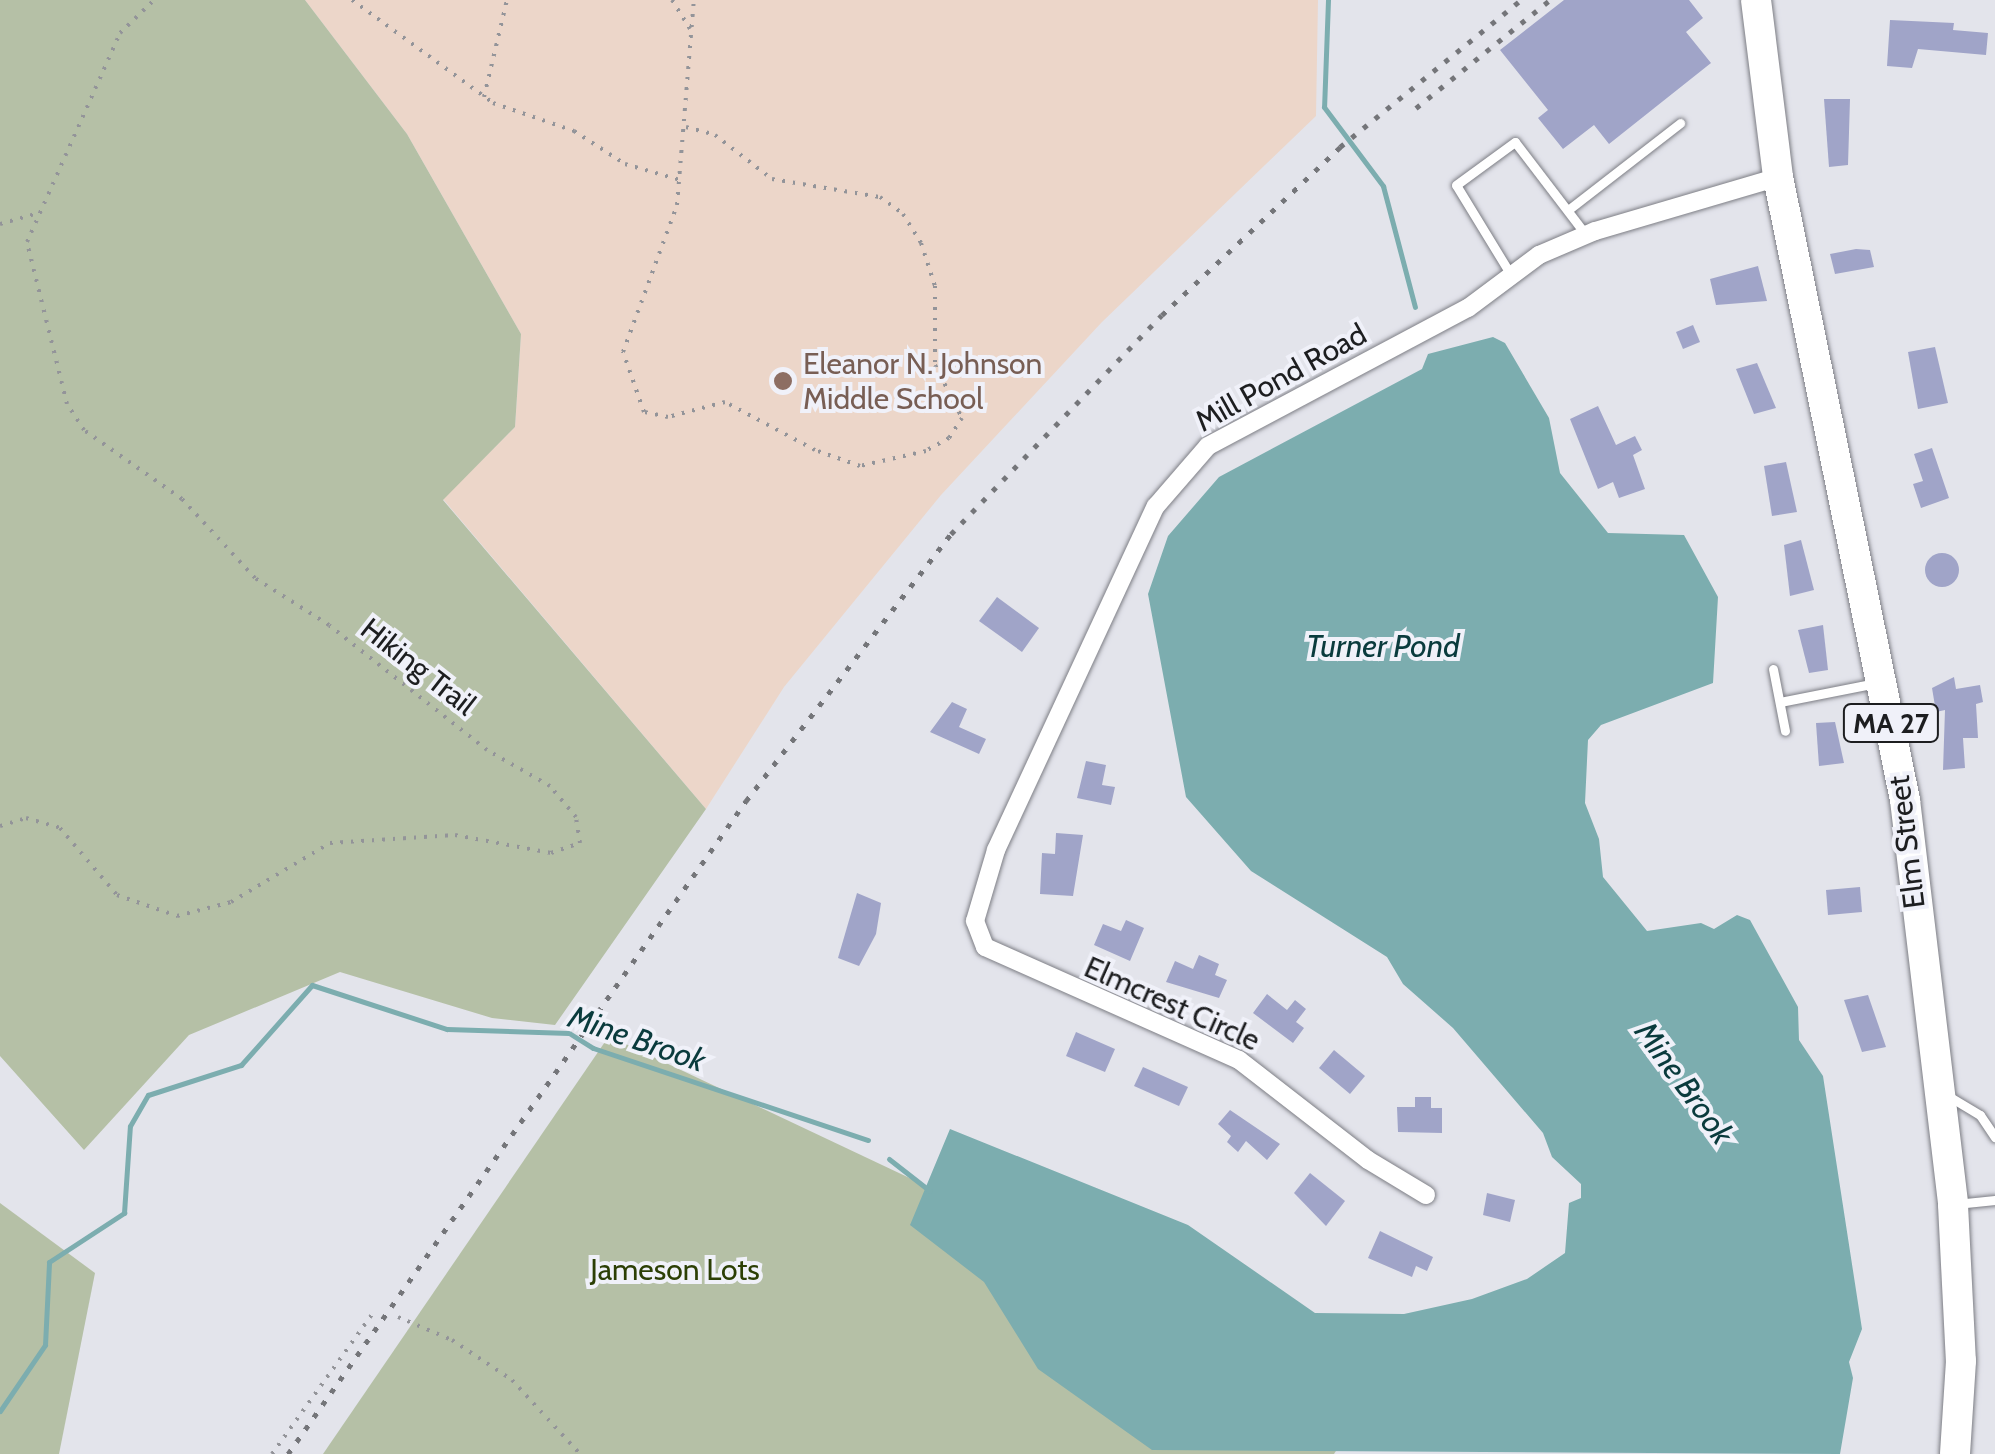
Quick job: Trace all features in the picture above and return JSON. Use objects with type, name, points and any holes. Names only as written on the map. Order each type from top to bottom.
[{"type":"main road","name":"Elm Street","points":[[1756,0],[1778,178],[1905,800],[1953,1204],[1961,1361],[1955,1454]]},
{"type":"street","name":"Mill Pond Road","points":[[985,946],[976,921],[996,850],[1156,506],[1178,472],[1208,446],[1468,308],[1511,274],[1586,234],[1778,178]]},
{"type":"street","name":"Elmcrest Circle","points":[[985,946],[1240,1060],[1377,1167],[1426,1195]]},
{"type":"lane","points":[[1568,210],[1680,123]]},
{"type":"lane","points":[[1511,274],[1456,185],[1515,142],[1586,234]]},
{"type":"lane","points":[[1773,669],[1785,731]]},
{"type":"lane","points":[[1780,702],[1883,682]]},
{"type":"lane","points":[[1941,1093],[1980,1115],[1995,1137]]},
{"type":"lane","points":[[1953,1204],[1995,1200]]},
{"type":"path","name":"Hiking Trail","points":[[0,826],[26,818],[60,828],[117,896],[177,916],[231,902],[330,842],[456,835],[551,852],[580,842],[582,830],[550,786],[487,750],[329,625],[254,578],[182,500],[77,423],[60,388],[51,321],[27,264],[36,213],[120,33],[154,0]]},
{"type":"path","points":[[352,0],[484,98],[574,131],[614,160],[680,180]]},
{"type":"path","points":[[484,98],[507,0]]},
{"type":"path","points":[[672,0],[690,29]]},
{"type":"path","points":[[686,127],[715,135],[772,178],[880,197],[903,214],[921,242],[935,286],[935,365],[962,418],[949,438],[926,451],[875,464],[844,463],[724,402],[654,418],[633,393],[622,352],[667,237],[680,180],[694,0]]},
{"type":"path","points":[[0,224],[36,213]]},
{"type":"path","points":[[272,1454],[373,1313]]},
{"type":"path","points":[[398,1317],[452,1340],[512,1380],[580,1454]]},
{"type":"shaded area","name":"Eleanor N. Johnson Middle School","points":[[305,0],[1318,0],[1316,116],[1102,322],[941,495],[784,687],[706,809],[443,499],[515,427],[521,334],[407,134]]},
{"type":"green space","points":[[0,0],[305,0],[407,134],[521,334],[515,427],[443,500],[706,809],[555,1025],[492,1018],[340,972],[189,1035],[84,1150],[0,1056]]},
{"type":"green space","name":"Jameson Lots","points":[[609,1036],[1371,1396],[1334,1454],[323,1454]]},
{"type":"green space","points":[[0,1203],[95,1273],[59,1454],[0,1454]]},
{"type":"water","name":"Turner Pond","points":[[1493,337],[1505,343],[1549,418],[1560,473],[1608,533],[1684,535],[1718,597],[1713,683],[1601,725],[1588,740],[1585,803],[1599,839],[1603,877],[1647,931],[1701,923],[1714,929],[1737,915],[1750,920],[1798,1007],[1799,1040],[1823,1076],[1862,1329],[1849,1362],[1853,1378],[1840,1454],[1152,1450],[1038,1369],[984,1282],[910,1225],[950,1129],[1188,1225],[1315,1313],[1404,1314],[1472,1299],[1527,1279],[1565,1253],[1569,1203],[1581,1198],[1581,1184],[1552,1157],[1543,1133],[1453,1028],[1403,984],[1387,957],[1251,871],[1186,797],[1148,594],[1168,536],[1219,477],[1422,369],[1428,354]]},
{"type":"building","points":[[1564,0],[1689,0],[1703,18],[1686,32],[1711,63],[1609,144],[1594,125],[1563,149],[1538,118],[1548,110],[1500,50]]},
{"type":"building","points":[[1890,20],[1954,23],[1953,30],[1988,33],[1986,55],[1918,49],[1912,68],[1887,66]]},
{"type":"building","points":[[1824,99],[1850,99],[1848,165],[1829,167]]},
{"type":"building","points":[[1870,250],[1874,267],[1835,274],[1830,254]]},
{"type":"building","points":[[1758,266],[1767,301],[1716,305],[1710,279]]},
{"type":"building","points":[[1693,325],[1700,342],[1683,349],[1676,332]]},
{"type":"building","points":[[1935,347],[1948,403],[1918,409],[1908,352]]},
{"type":"building","points":[[1757,363],[1776,408],[1754,414],[1736,369]]},
{"type":"building","points":[[1598,406],[1616,445],[1635,436],[1642,450],[1633,455],[1645,489],[1619,498],[1613,482],[1598,489],[1570,419]]},
{"type":"building","points":[[1932,448],[1949,498],[1921,508],[1913,484],[1923,481],[1914,454]]},
{"type":"building","points":[[1786,462],[1797,512],[1772,516],[1764,466]]},
{"type":"building","points":[[1801,540],[1814,590],[1790,596],[1784,545]]},
{"type":"building","points":[[1942,553],[1954,558],[1959,570],[1954,582],[1942,587],[1930,582],[1925,570],[1930,558]]},
{"type":"building","points":[[997,597],[1039,628],[1022,652],[979,621]]},
{"type":"building","points":[[1823,625],[1828,670],[1809,673],[1798,630]]},
{"type":"building","points":[[1954,677],[1956,689],[1980,685],[1983,702],[1976,704],[1978,738],[1963,738],[1965,768],[1943,770],[1945,710],[1936,712],[1932,688]]},
{"type":"building","points":[[952,702],[967,709],[959,727],[986,739],[979,754],[930,732]]},
{"type":"building","points":[[1835,722],[1844,763],[1819,766],[1816,723]]},
{"type":"building","points":[[1086,761],[1106,765],[1102,785],[1115,787],[1111,805],[1077,798]]},
{"type":"building","points":[[1056,833],[1083,835],[1073,896],[1040,894],[1042,853],[1055,854]]},
{"type":"building","points":[[1860,887],[1862,912],[1828,915],[1826,890]]},
{"type":"building","points":[[857,893],[881,903],[876,934],[859,966],[838,958]]},
{"type":"building","points":[[1126,920],[1144,928],[1130,961],[1094,945],[1103,924],[1121,931]]},
{"type":"building","points":[[1199,955],[1219,964],[1215,975],[1227,980],[1219,998],[1166,982],[1175,961],[1193,969]]},
{"type":"building","points":[[1267,994],[1287,1010],[1295,1000],[1306,1009],[1296,1022],[1304,1028],[1293,1043],[1253,1013]]},
{"type":"building","points":[[1868,995],[1886,1047],[1862,1052],[1844,1000]]},
{"type":"building","points":[[1076,1032],[1115,1049],[1105,1072],[1066,1056]]},
{"type":"building","points":[[1334,1050],[1365,1076],[1350,1094],[1319,1068]]},
{"type":"building","points":[[1143,1067],[1188,1087],[1179,1106],[1134,1086]]},
{"type":"building","points":[[1415,1097],[1431,1097],[1431,1108],[1442,1108],[1442,1133],[1398,1132],[1397,1107],[1415,1107]]},
{"type":"building","points":[[1230,1110],[1280,1144],[1267,1160],[1246,1141],[1238,1152],[1227,1142],[1231,1136],[1218,1124]]},
{"type":"building","points":[[1310,1173],[1345,1201],[1326,1226],[1294,1193]]},
{"type":"building","points":[[1487,1193],[1515,1200],[1510,1222],[1483,1215]]},
{"type":"building","points":[[1380,1231],[1433,1257],[1427,1271],[1416,1266],[1412,1277],[1368,1258]]},
{"type":"waterway","name":"Mine Brook","points":[[1328,0],[1324,107],[1383,186],[1415,307]]},
{"type":"waterway","name":"Mine Brook","points":[[0,1411],[45,1345],[49,1262],[124,1213],[130,1126],[148,1095],[241,1065],[312,985],[447,1029],[569,1033],[593,1048],[868,1140]]},
{"type":"waterway","name":"Mine Brook","points":[[889,1159],[930,1191]]},
{"type":"railway","points":[[288,1454],[746,801],[951,534],[1162,315],[1340,147],[1521,0]]},
{"type":"railway","points":[[1416,108],[1550,0]]},
{"type":"place","name":"Eleanor N. Johnson Middle School","points":[[783,381]]}]
